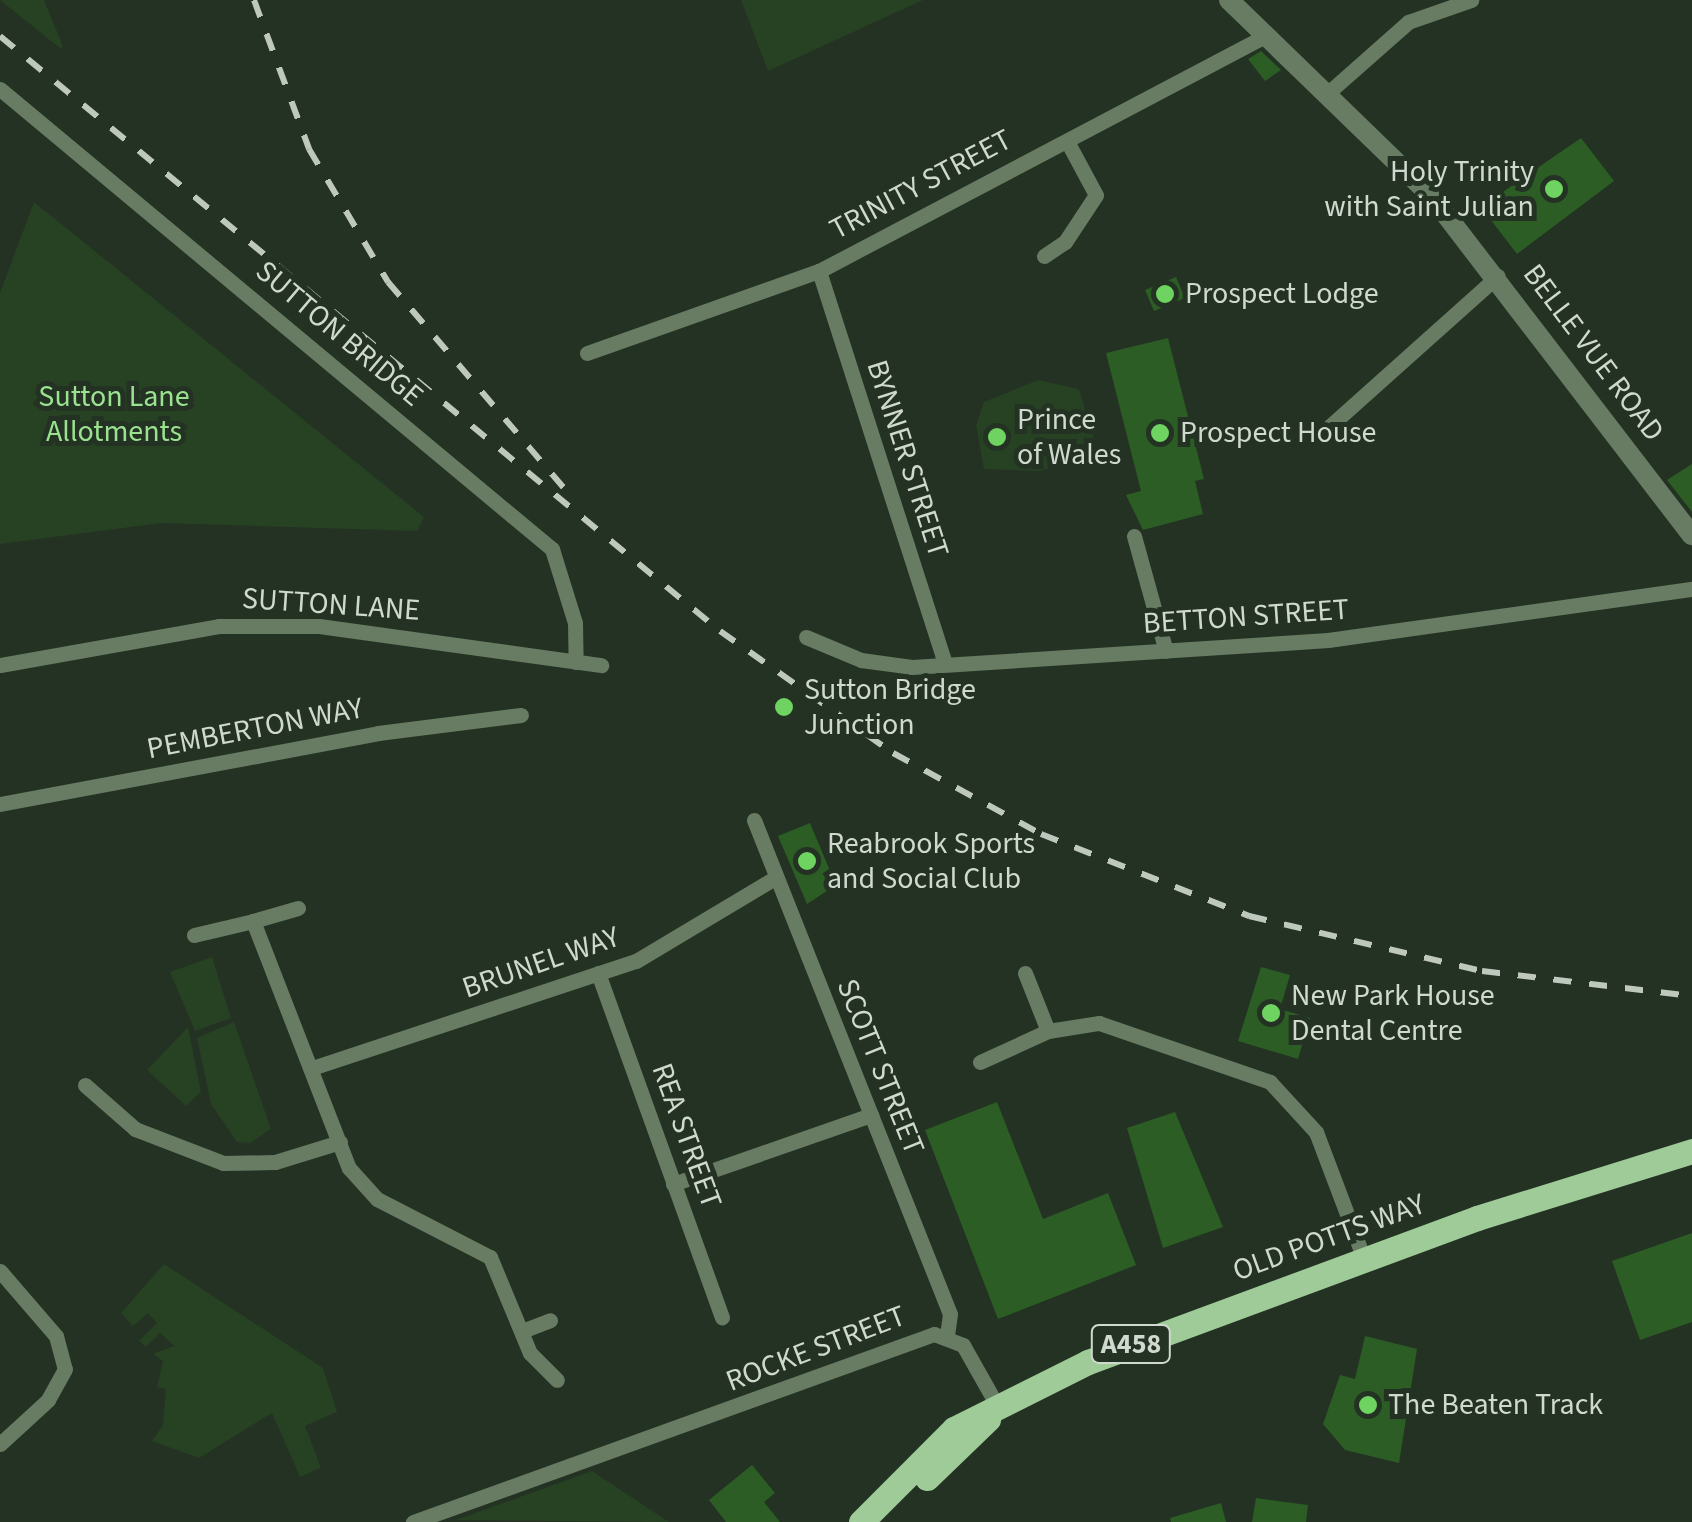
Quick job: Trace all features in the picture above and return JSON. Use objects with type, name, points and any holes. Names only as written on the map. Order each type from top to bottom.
[{"type":"main road","name":"OLD POTTS WAY","points":[[860,1522],[954,1429],[1168,1329],[1364,1259],[1692,1151]]},
{"type":"main road","name":"OLD POTTS WAY","points":[[881,1522],[998,1408]]},
{"type":"street","name":"BELLE VUE ROAD","points":[[1229,0],[1329,92],[1498,276],[1692,535]]},
{"type":"street","points":[[1329,92],[1408,22],[1471,0]]},
{"type":"street","name":"TRINITY STREET","points":[[587,353],[819,271],[1267,35]]},
{"type":"street","name":"SUTTON BRIDGE","points":[[0,89],[552,548],[575,623],[576,662]]},
{"type":"street","points":[[1044,256],[1065,242],[1096,195],[1068,142]]},
{"type":"street","name":"BYNNER STREET","points":[[819,271],[945,663]]},
{"type":"street","points":[[1321,434],[1498,276]]},
{"type":"street","points":[[1134,536],[1166,650]]},
{"type":"street","name":"BETTON STREET","points":[[806,637],[862,660],[945,663],[1166,650],[1453,626],[1692,589]]},
{"type":"street","name":"SUTTON LANE","points":[[0,665],[220,626],[319,626],[601,664]]},
{"type":"street","name":"PEMBERTON WAY","points":[[0,804],[378,733],[520,715]]},
{"type":"street","name":"SCOTT STREET","points":[[754,820],[772,879],[950,1314],[947,1336]]},
{"type":"street","name":"BRUNEL WAY","points":[[312,1068],[636,961],[772,879]]},
{"type":"street","points":[[194,935],[298,908]]},
{"type":"street","points":[[253,921],[359,1184],[377,1199],[490,1257],[530,1354],[557,1380]]},
{"type":"street","name":"REA STREET","points":[[598,973],[722,1318]]},
{"type":"street","points":[[1026,973],[1048,1030]]},
{"type":"street","points":[[980,1062],[1048,1030],[1099,1023],[1270,1082],[1316,1132],[1364,1259]]},
{"type":"street","points":[[85,1085],[135,1130],[223,1163],[275,1162],[340,1142]]},
{"type":"street","points":[[674,1184],[870,1114]]},
{"type":"street","points":[[0,1271],[56,1336],[65,1368],[48,1400],[0,1444]]},
{"type":"street","points":[[522,1331],[550,1320]]},
{"type":"street","name":"ROCKE STREET","points":[[413,1522],[621,1452],[812,1373],[947,1336],[963,1345],[998,1408]]},
{"type":"green space","points":[[0,0],[44,0],[61,49]]},
{"type":"green space","points":[[741,0],[923,0],[768,71]]},
{"type":"green space","name":"Sutton Lane Allotments","points":[[34,202],[424,517],[417,531],[162,523],[0,544],[0,293]]},
{"type":"green space","points":[[1038,380],[1079,389],[1098,453],[1040,471],[984,469],[976,425],[984,402]]},
{"type":"green space","points":[[212,957],[231,1018],[195,1031],[170,972]]},
{"type":"green space","points":[[234,1022],[271,1129],[250,1143],[237,1142],[211,1104],[197,1038]]},
{"type":"green space","points":[[188,1027],[201,1092],[186,1106],[147,1070]]},
{"type":"green space","points":[[164,1264],[323,1368],[337,1412],[305,1426],[321,1468],[300,1477],[272,1413],[199,1458],[152,1441],[163,1425],[166,1389],[157,1387],[163,1361],[153,1354],[174,1346],[160,1333],[146,1347],[139,1341],[157,1323],[148,1313],[133,1326],[121,1313]]},
{"type":"green space","points":[[592,1471],[669,1522],[456,1520]]},
{"type":"building","points":[[1261,51],[1281,70],[1265,81],[1248,59]]},
{"type":"building","name":"Holy Trinity with Saint Julian","points":[[1581,138],[1614,181],[1517,254],[1481,207]]},
{"type":"building","name":"Prospect Lodge","points":[[1176,277],[1185,298],[1154,311],[1145,290]]},
{"type":"building","name":"Prospect House","points":[[1168,338],[1204,479],[1195,481],[1203,514],[1143,530],[1126,495],[1141,491],[1106,353]]},
{"type":"building","points":[[1692,464],[1692,512],[1667,480]]},
{"type":"building","name":"Reabrook Sports and Social Club","points":[[810,823],[836,885],[807,904],[778,836]]},
{"type":"building","name":"New Park House Dental Centre","points":[[1261,967],[1290,975],[1280,1009],[1310,1018],[1298,1059],[1238,1041]]},
{"type":"building","points":[[997,1102],[1043,1219],[1108,1193],[1136,1265],[998,1319],[925,1130]]},
{"type":"building","points":[[1175,1112],[1223,1227],[1163,1248],[1127,1128]]},
{"type":"building","points":[[1692,1233],[1692,1322],[1640,1340],[1612,1261]]},
{"type":"building","name":"The Beaten Track","points":[[1365,1336],[1417,1349],[1399,1463],[1345,1450],[1323,1424],[1340,1375],[1355,1379]]},
{"type":"building","points":[[752,1465],[775,1493],[764,1502],[780,1522],[726,1522],[709,1500]]},
{"type":"building","points":[[1256,1498],[1308,1505],[1306,1522],[1252,1522]]},
{"type":"building","points":[[1221,1503],[1226,1522],[1171,1522],[1170,1518]]},
{"type":"railway","points":[[254,0],[309,149],[388,282],[571,496]]},
{"type":"railway","points":[[0,36],[720,631],[893,753],[1041,834],[1249,916],[1482,971],[1692,996]]},
{"type":"place","name":"Holy Trinity with Saint Julian","points":[[1554,189]]},
{"type":"place","name":"Prospect Lodge","points":[[1165,294]]},
{"type":"place","name":"Prospect House","points":[[1160,433]]},
{"type":"place","name":"Prince of Wales","points":[[997,437]]},
{"type":"place","name":"Sutton Bridge Junction","points":[[784,707]]},
{"type":"place","name":"Reabrook Sports and Social Club","points":[[807,861]]},
{"type":"place","name":"New Park House Dental Centre","points":[[1271,1013]]},
{"type":"place","name":"The Beaten Track","points":[[1368,1405]]}]
